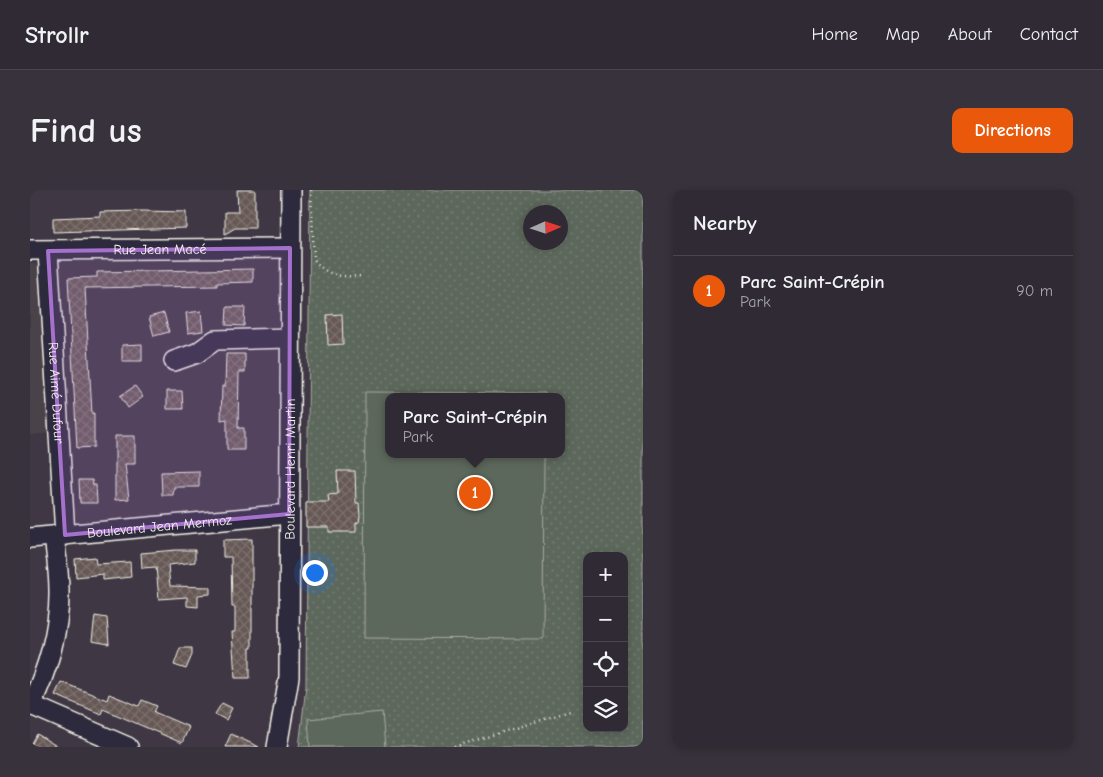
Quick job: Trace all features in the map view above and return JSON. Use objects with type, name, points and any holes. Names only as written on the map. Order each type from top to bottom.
[{"type":"street","name":"Boulevard Henri Martin","points":[[277,747],[289,677],[290,190]]},
{"type":"street","name":"Rue Jean Macé","points":[[39,250],[290,248]]},
{"type":"street","name":"Rue Aimé Dufour","points":[[30,706],[42,680],[57,623],[59,590],[60,535],[39,250]]},
{"type":"street","points":[[174,361],[197,353],[215,340],[290,338]]},
{"type":"street","name":"Boulevard Jean Mermoz","points":[[30,538],[289,514]]},
{"type":"street","points":[[30,706],[128,747]]},
{"type":"path","points":[[310,190],[314,259],[319,267],[336,276],[362,276]]},
{"type":"path","points":[[454,747],[570,711]]},
{"type":"highlighted area","points":[[290,248],[289,514],[65,535],[48,251]]},
{"type":"shaded area","points":[[30,262],[41,268],[50,433],[30,435]]},
{"type":"green space","points":[[310,190],[643,190],[643,747],[299,747],[306,686]]},
{"type":"green space","points":[[365,392],[545,393],[385,393],[385,458],[544,458],[543,639],[364,638]]},
{"type":"green space","points":[[382,712],[385,747],[310,747],[308,719]]},
{"type":"building","points":[[237,190],[255,190],[255,228],[235,228],[225,234],[225,212],[238,212]]},
{"type":"building","points":[[100,212],[186,212],[186,228],[53,232],[53,218],[100,216]]},
{"type":"building","points":[[253,269],[253,282],[217,283],[217,286],[85,288],[92,414],[94,413],[94,447],[77,448],[68,278],[97,277],[97,272]]},
{"type":"building","points":[[227,307],[245,307],[244,326],[226,325]]},
{"type":"building","points":[[201,311],[203,331],[188,333],[186,313]]},
{"type":"building","points":[[164,313],[169,332],[154,336],[149,317]]},
{"type":"building","points":[[342,314],[343,344],[328,345],[327,315]]},
{"type":"building","points":[[142,344],[142,361],[122,361],[122,345]]},
{"type":"building","points":[[226,354],[245,354],[245,372],[239,372],[238,428],[244,428],[244,450],[227,450],[227,419],[221,420],[222,386],[225,387]]},
{"type":"building","points":[[135,386],[143,397],[128,408],[120,396]]},
{"type":"building","points":[[167,391],[182,391],[183,409],[167,409]]},
{"type":"building","points":[[115,436],[135,436],[135,464],[125,464],[129,499],[115,500]]},
{"type":"building","points":[[199,471],[199,487],[174,487],[173,495],[162,495],[161,472]]},
{"type":"building","points":[[337,471],[355,471],[356,503],[359,503],[360,516],[359,522],[356,523],[356,532],[329,532],[329,527],[306,527],[306,502],[329,502],[328,495],[338,494]]},
{"type":"building","points":[[79,480],[92,480],[93,485],[96,485],[97,503],[80,503]]},
{"type":"building","points":[[252,539],[252,648],[250,648],[250,678],[235,678],[232,632],[235,632],[235,607],[232,607],[231,557],[223,557],[223,540]]},
{"type":"building","points":[[195,550],[195,562],[168,565],[170,586],[210,587],[210,594],[198,595],[198,607],[187,606],[187,597],[159,599],[156,567],[142,568],[141,553]]},
{"type":"building","points":[[95,557],[96,564],[130,562],[131,577],[103,580],[103,574],[76,577],[75,559]]},
{"type":"building","points":[[95,616],[107,618],[109,644],[92,641]]},
{"type":"building","points":[[180,648],[192,648],[192,655],[186,669],[174,665]]},
{"type":"building","points":[[61,682],[107,700],[109,694],[139,706],[142,700],[157,706],[154,712],[189,727],[182,743],[103,709],[101,714],[55,695]]},
{"type":"building","points":[[222,703],[232,708],[226,720],[215,714]]},
{"type":"building","points":[[37,734],[58,747],[30,747]]},
{"type":"building","points":[[231,734],[259,747],[225,747]]},
{"type":"place","name":"Parc Saint-Crépin","points":[[475,493]]}]
